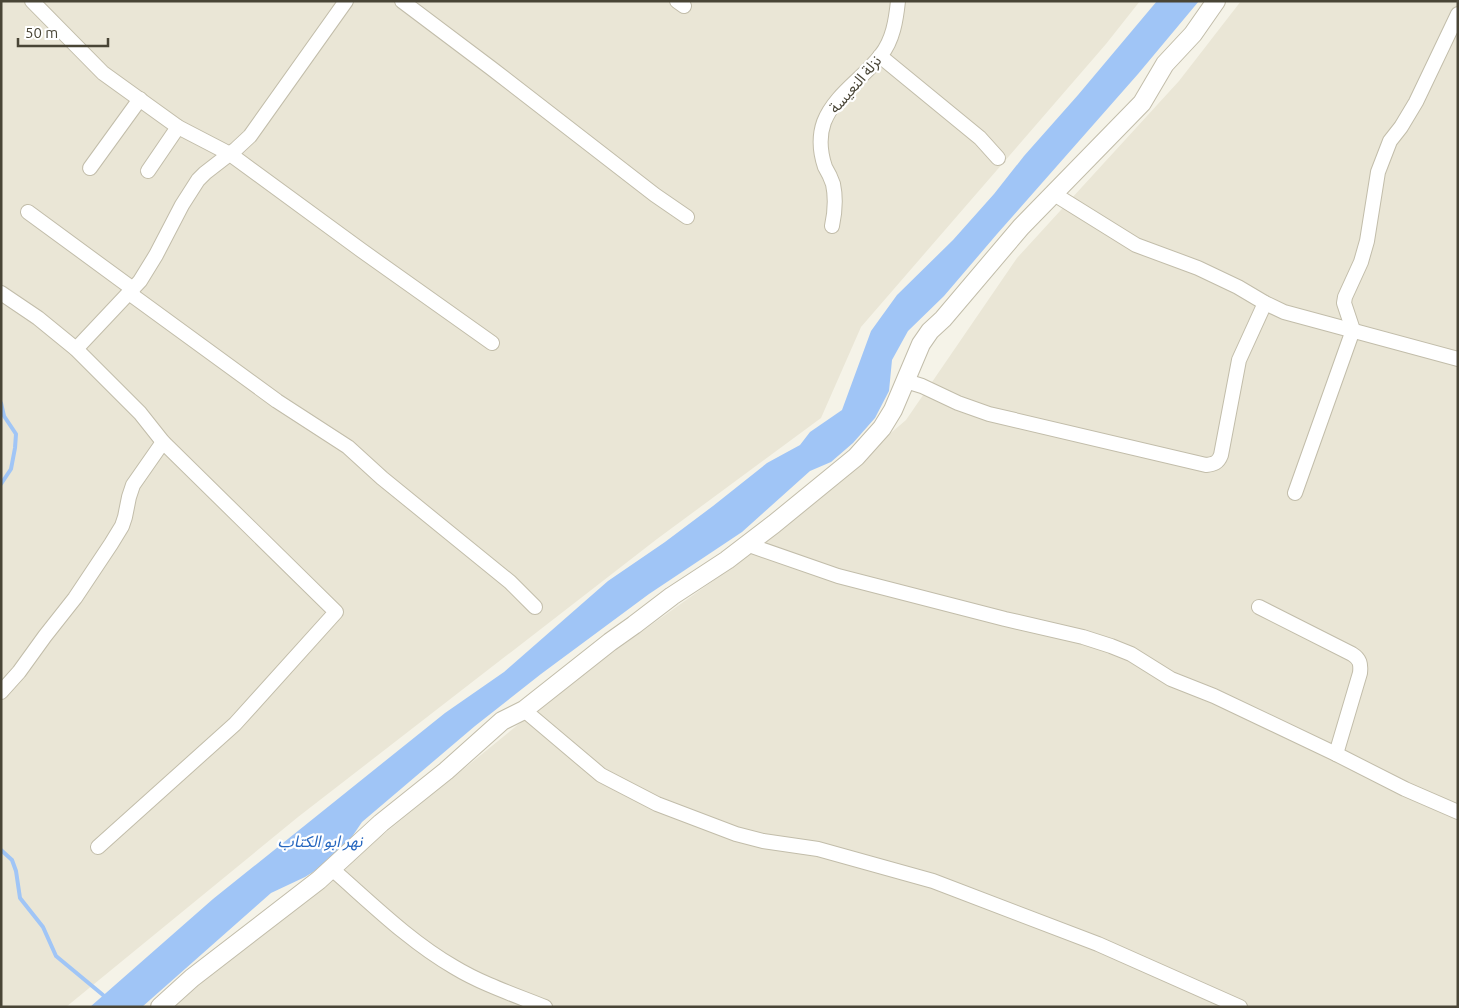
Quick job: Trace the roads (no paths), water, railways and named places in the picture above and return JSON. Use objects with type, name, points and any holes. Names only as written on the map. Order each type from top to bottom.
[{"type":"street","points":[[32,1],[104,73],[178,127],[230,154],[492,344]]},
{"type":"street","points":[[76,349],[131,291],[156,255],[182,205],[198,180],[246,140],[257,127],[346,1]]},
{"type":"street","points":[[402,1],[655,195],[687,217]]},
{"type":"street","name":"نزلة النعيسة","points":[[832,226],[834,191],[821,150],[824,122],[834,104],[880,56],[887,46],[892,32],[898,1]]},
{"type":"street","points":[[160,1007],[192,978],[332,869],[381,823],[446,771],[502,721],[524,710],[672,596],[727,560],[856,457],[882,428],[893,410],[914,358],[930,331],[943,319],[1009,241],[1142,103],[1165,64],[1193,34],[1216,1]]},
{"type":"street","points":[[1295,493],[1353,330],[1344,303],[1361,262],[1378,172],[1390,141],[1416,102],[1458,14]]},
{"type":"street","points":[[880,56],[980,138],[998,158]]},
{"type":"street","points":[[90,168],[140,99]]},
{"type":"street","points":[[148,171],[178,127]]},
{"type":"street","points":[[1054,194],[1136,245],[1198,268],[1284,312],[1458,359]]},
{"type":"street","points":[[28,212],[277,401],[348,447],[382,478],[510,582],[535,607]]},
{"type":"street","points":[[1,294],[38,318],[76,349],[140,412],[162,442],[336,612],[235,724],[98,847]]},
{"type":"street","points":[[906,381],[989,414],[1206,465],[1213,464],[1219,460],[1239,360],[1265,303]]},
{"type":"street","points":[[1,692],[19,672],[75,598],[111,544],[122,526],[133,485],[162,442]]},
{"type":"street","points":[[746,544],[838,576],[1083,637],[1111,646],[1131,654],[1171,678],[1214,696],[1405,789],[1458,812]]},
{"type":"street","points":[[1259,606],[1352,654],[1360,662],[1360,673],[1336,754]]},
{"type":"street","points":[[524,710],[601,775],[657,804],[736,834],[763,841],[818,849],[933,881],[1098,944],[1240,1007]]},
{"type":"street","points":[[332,869],[419,943],[453,967],[545,1007]]},
{"type":"water","name":"نهر ابو الكتاب","points":[[1157,1],[1199,1],[1138,74],[944,296],[908,331],[892,360],[889,391],[875,418],[853,443],[831,462],[810,471],[742,532],[649,594],[541,674],[475,726],[362,822],[339,856],[305,877],[271,893],[142,1007],[90,1007],[213,899],[445,713],[504,672],[608,581],[665,542],[767,463],[800,445],[810,432],[842,410],[871,331],[897,295],[953,240],[994,194],[1024,156]]},
{"type":"waterway","points":[[1,403],[4,416],[16,434],[11,469],[1,484]]},
{"type":"waterway","points":[[1,850],[12,860],[16,871],[20,898],[43,927],[56,956],[103,995]]}]
